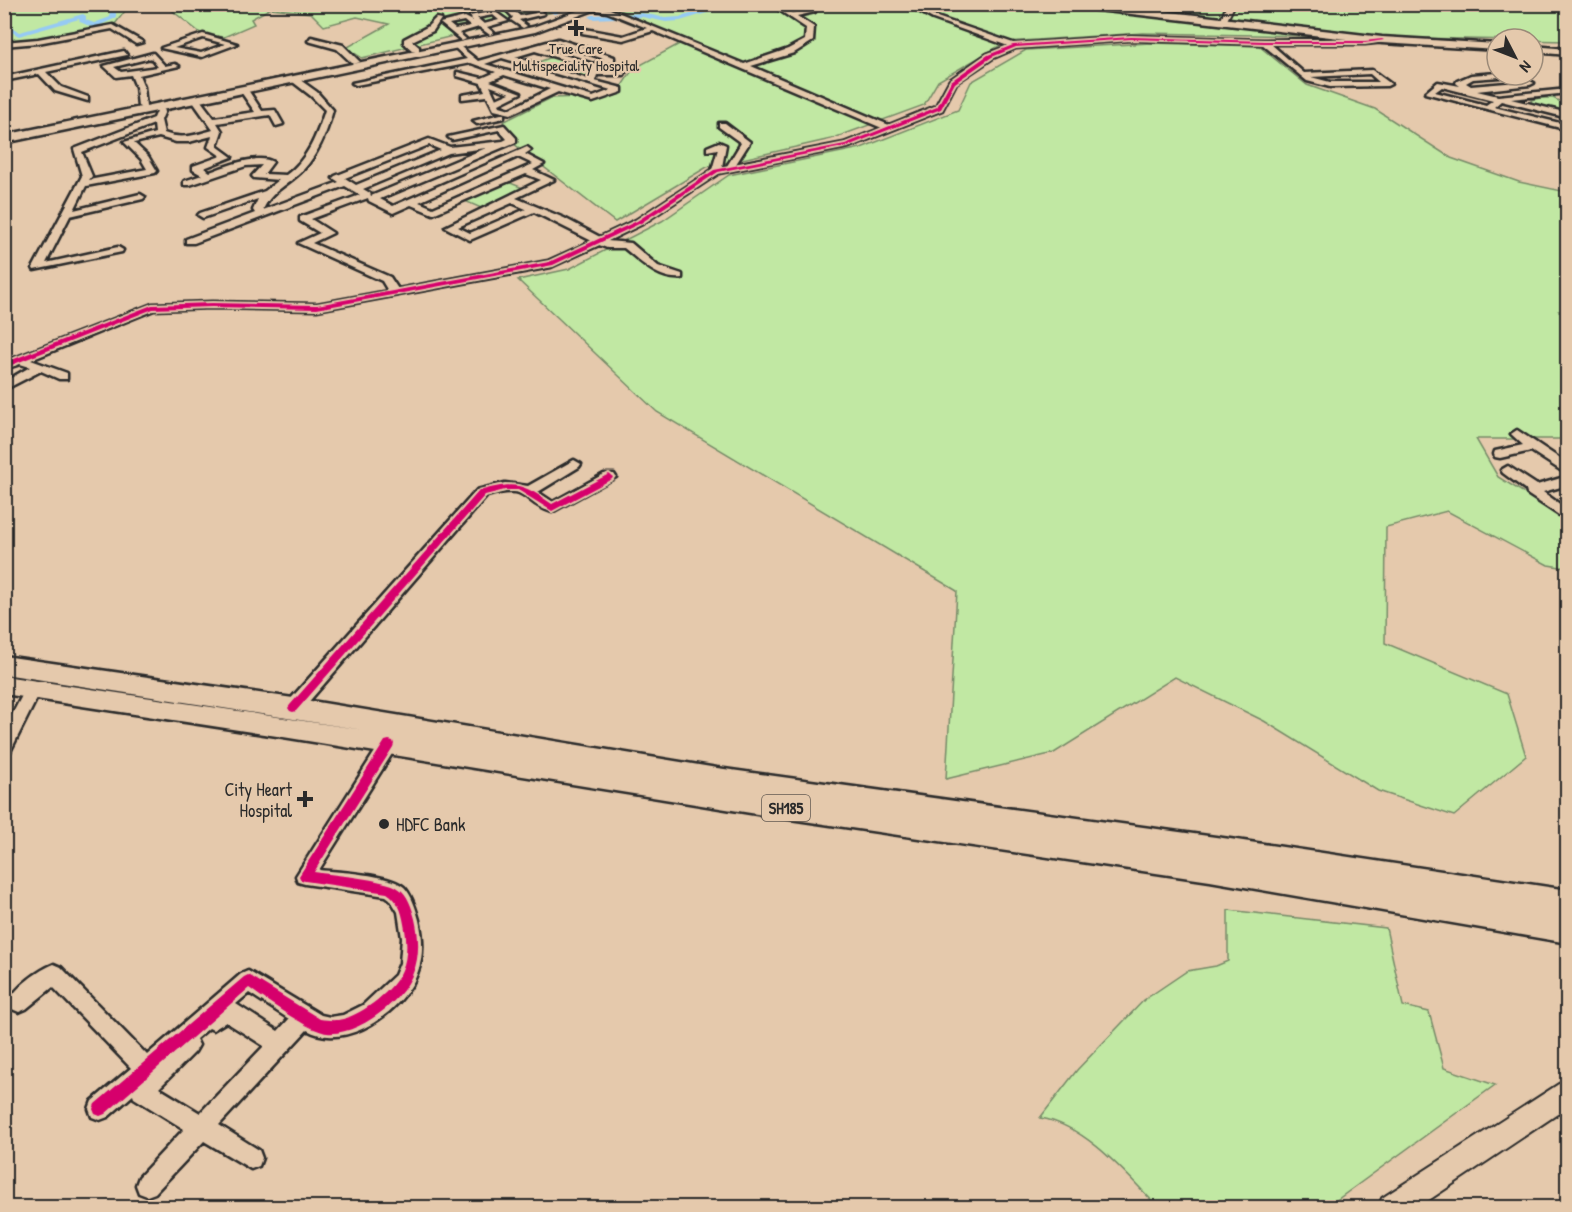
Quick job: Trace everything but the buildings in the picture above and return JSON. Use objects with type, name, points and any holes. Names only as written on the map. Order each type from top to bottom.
[{"type":"main road","points":[[1071,4],[1216,28],[1485,46]]},
{"type":"main road","points":[[1097,4],[1216,28],[1349,32],[1485,41]]},
{"type":"main road","points":[[4,134],[416,49],[486,29],[520,22],[550,20],[588,6],[607,7]]},
{"type":"main road","points":[[4,139],[293,79],[456,39],[549,25],[588,6]]},
{"type":"main road","points":[[1545,45],[1568,48]]},
{"type":"main road","points":[[1545,50],[1568,52]]},
{"type":"main road","name":"SH185","points":[[4,664],[54,686],[389,744],[763,804],[1210,869],[1568,929]]},
{"type":"main road","name":"SH185","points":[[4,686],[54,686],[293,708],[717,779],[1242,853],[1568,903]]},
{"type":"street","points":[[744,66],[791,51],[809,41],[810,27],[773,4]]},
{"type":"street","points":[[801,4],[814,8]]},
{"type":"street","points":[[1216,28],[1231,4]]},
{"type":"street","points":[[916,5],[935,18],[1015,46]]},
{"type":"street","points":[[607,7],[632,20],[890,128]]},
{"type":"street","points":[[790,15],[814,8]]},
{"type":"street","points":[[416,49],[406,41],[430,29],[438,19]]},
{"type":"street","points":[[4,44],[38,41],[127,24]]},
{"type":"street","points":[[113,27],[140,42]]},
{"type":"street","points":[[585,31],[623,38],[654,28]]},
{"type":"street","points":[[4,366],[152,307],[212,305],[317,308],[552,264],[639,222],[716,171],[846,145],[939,108],[953,82],[990,56],[1015,46],[1131,38],[1216,28],[1263,42],[1382,40]]},
{"type":"street","points":[[4,79],[124,58],[169,56],[183,52],[202,55],[233,44],[203,36],[165,48],[183,52]]},
{"type":"street","points":[[311,39],[340,47],[356,62]]},
{"type":"street","points":[[456,39],[475,62],[557,89],[593,100],[619,90],[593,76],[566,57],[537,49]]},
{"type":"street","points":[[508,57],[558,41],[611,59],[593,76],[568,92]]},
{"type":"street","points":[[1263,42],[1309,81],[1329,84],[1387,84],[1372,72],[1302,75]]},
{"type":"street","points":[[566,57],[585,50]]},
{"type":"street","points":[[483,81],[556,54]]},
{"type":"street","points":[[356,83],[502,56],[564,74],[593,76],[621,73]]},
{"type":"street","points":[[155,57],[163,68]]},
{"type":"street","points":[[124,58],[140,87],[142,106]]},
{"type":"street","points":[[124,58],[108,66],[118,75],[175,66]]},
{"type":"street","points":[[41,71],[58,88],[85,99]]},
{"type":"street","points":[[460,74],[536,99]]},
{"type":"street","points":[[540,83],[564,74]]},
{"type":"street","points":[[1485,76],[1464,79],[1460,83],[1469,90],[1495,87]]},
{"type":"street","points":[[200,210],[267,193],[299,170],[321,140],[328,110],[314,94],[293,79]]},
{"type":"street","points":[[508,90],[530,80]]},
{"type":"street","points":[[395,293],[386,279],[303,243],[328,233],[303,219],[370,197],[513,140],[501,127],[496,109],[483,81]]},
{"type":"street","points":[[1568,116],[1441,84],[1430,93],[1568,128]]},
{"type":"street","points":[[1537,87],[1568,103]]},
{"type":"street","points":[[243,89],[257,109],[272,112],[279,124]]},
{"type":"street","points":[[496,109],[511,112],[557,89]]},
{"type":"street","points":[[1488,108],[1499,99],[1568,92]]},
{"type":"street","points":[[465,97],[489,93]]},
{"type":"street","points":[[476,116],[496,109],[517,93]]},
{"type":"street","points":[[195,99],[218,131]]},
{"type":"street","points":[[212,121],[257,109],[273,102]]},
{"type":"street","points":[[157,107],[161,111],[157,120],[160,135]]},
{"type":"street","points":[[118,250],[38,268],[87,176],[77,151],[157,120]]},
{"type":"street","points":[[1551,124],[1568,121]]},
{"type":"street","points":[[722,125],[746,142],[731,164],[732,168]]},
{"type":"street","points":[[452,137],[501,127]]},
{"type":"street","points":[[4,129],[7,131],[4,134]]},
{"type":"street","points":[[218,131],[212,147],[240,165]]},
{"type":"street","points":[[83,184],[152,171],[145,158],[128,142],[160,135],[174,141],[183,141],[218,131]]},
{"type":"street","points":[[475,132],[487,146]]},
{"type":"street","points":[[492,165],[429,142],[338,178],[393,210],[527,150]]},
{"type":"street","points":[[356,188],[449,150],[506,143]]},
{"type":"street","points":[[716,171],[715,168],[723,150],[723,147],[719,145]]},
{"type":"street","points":[[399,154],[419,162]]},
{"type":"street","points":[[411,202],[433,211],[540,164],[517,154]]},
{"type":"street","points":[[209,175],[196,168],[228,157]]},
{"type":"street","points":[[187,183],[240,165],[269,162],[257,176],[287,178]]},
{"type":"street","points":[[368,166],[389,175]]},
{"type":"street","points":[[444,169],[489,187]]},
{"type":"street","points":[[529,172],[549,180],[508,198],[561,220],[599,241],[615,247],[627,245],[654,268],[678,276]]},
{"type":"street","points":[[190,241],[346,183]]},
{"type":"street","points":[[260,214],[258,210],[267,193]]},
{"type":"street","points":[[68,214],[140,197]]},
{"type":"street","points":[[512,200],[450,227],[475,240],[533,209]]},
{"type":"street","points":[[457,201],[484,213]]},
{"type":"street","points":[[21,360],[63,376]]},
{"type":"street","points":[[4,387],[40,367]]},
{"type":"street","points":[[1517,434],[1568,471]]},
{"type":"street","points":[[1500,454],[1534,446]]},
{"type":"street","points":[[1553,460],[1568,458]]},
{"type":"street","points":[[529,491],[574,464]]},
{"type":"street","points":[[1508,470],[1535,490]]},
{"type":"street","points":[[293,708],[482,493],[501,487],[522,486],[552,508],[609,477]]},
{"type":"street","points":[[1535,490],[1568,480]]},
{"type":"street","points":[[1535,490],[1532,490],[1568,517]]},
{"type":"street","points":[[4,747],[54,686]]},
{"type":"street","points":[[100,1109],[248,981],[319,1025],[334,1027],[361,1017],[399,987],[408,970],[412,952],[408,918],[401,896],[396,891],[305,876],[389,744]]},
{"type":"street","points":[[19,1002],[54,974],[146,1070]]},
{"type":"street","points":[[251,1158],[142,1090],[225,1009],[280,1044]]},
{"type":"street","points":[[147,1185],[305,1017]]},
{"type":"street","points":[[1392,1208],[1568,1091]]},
{"type":"green space","points":[[5,5],[162,5],[125,11],[115,24],[54,40],[17,40],[5,43]]},
{"type":"green space","points":[[165,5],[573,5],[565,9],[362,58],[346,48],[389,24],[357,17],[324,26],[311,13],[271,8],[251,19],[254,24],[224,37],[203,35]]},
{"type":"green space","points":[[1567,5],[1567,41],[1545,41],[1545,27],[1485,27],[1485,39],[1143,33],[1006,42],[938,81],[924,105],[831,139],[707,167],[615,222],[509,140],[503,122],[551,98],[615,96],[633,69],[685,41],[612,6]]},
{"type":"green space","points":[[1151,43],[1259,46],[1307,85],[1375,109],[1451,158],[1519,182],[1567,192],[1567,311],[1559,311],[1567,318],[1567,439],[1476,439],[1498,477],[1567,519],[1567,568],[1548,565],[1447,511],[1386,527],[1385,643],[1507,694],[1526,756],[1454,816],[1378,791],[1264,721],[1175,677],[1054,753],[946,779],[957,591],[657,412],[518,280],[569,269],[662,221],[729,175],[861,148],[958,110],[971,82],[1026,50]]},
{"type":"green space","points":[[552,57],[592,69],[587,78],[536,63]]},
{"type":"green space","points":[[1553,98],[1567,105],[1567,114],[1532,104],[1531,100]]},
{"type":"green space","points":[[508,182],[523,188],[481,208],[465,201]]},
{"type":"green space","points":[[1228,910],[1386,928],[1403,1006],[1429,1012],[1444,1068],[1495,1085],[1327,1207],[1158,1207],[1105,1153],[1073,1130],[1040,1118],[1077,1070],[1144,1000],[1187,971],[1216,966],[1228,961]]},
{"type":"waterway","points":[[4,25],[19,34],[83,16],[82,21],[94,26],[113,18],[113,4]]},
{"type":"waterway","points":[[496,4],[505,8],[524,4]]},
{"type":"waterway","points":[[542,4],[556,13]]},
{"type":"waterway","points":[[592,17],[642,15],[666,20],[680,19],[734,4]]},
{"type":"cycle path","points":[[4,366],[152,307],[212,305],[317,307],[551,264],[639,222],[716,171],[846,145],[939,108],[953,82],[990,56],[1015,46],[1131,38],[1264,42],[1382,40]]},
{"type":"cycle path","points":[[293,708],[482,493],[505,487],[520,488],[552,508],[609,477]]},
{"type":"cycle path","points":[[100,1109],[248,981],[316,1024],[330,1027],[357,1020],[370,1012],[383,1003],[402,982],[408,972],[412,938],[407,912],[397,893],[389,888],[305,876],[389,744]]},
{"type":"place","name":"True Care Multispeciality Hospital","points":[[576,28]]},
{"type":"place","name":"City Heart Hospital","points":[[305,799]]},
{"type":"place","name":"HDFC Bank","points":[[384,824]]}]
